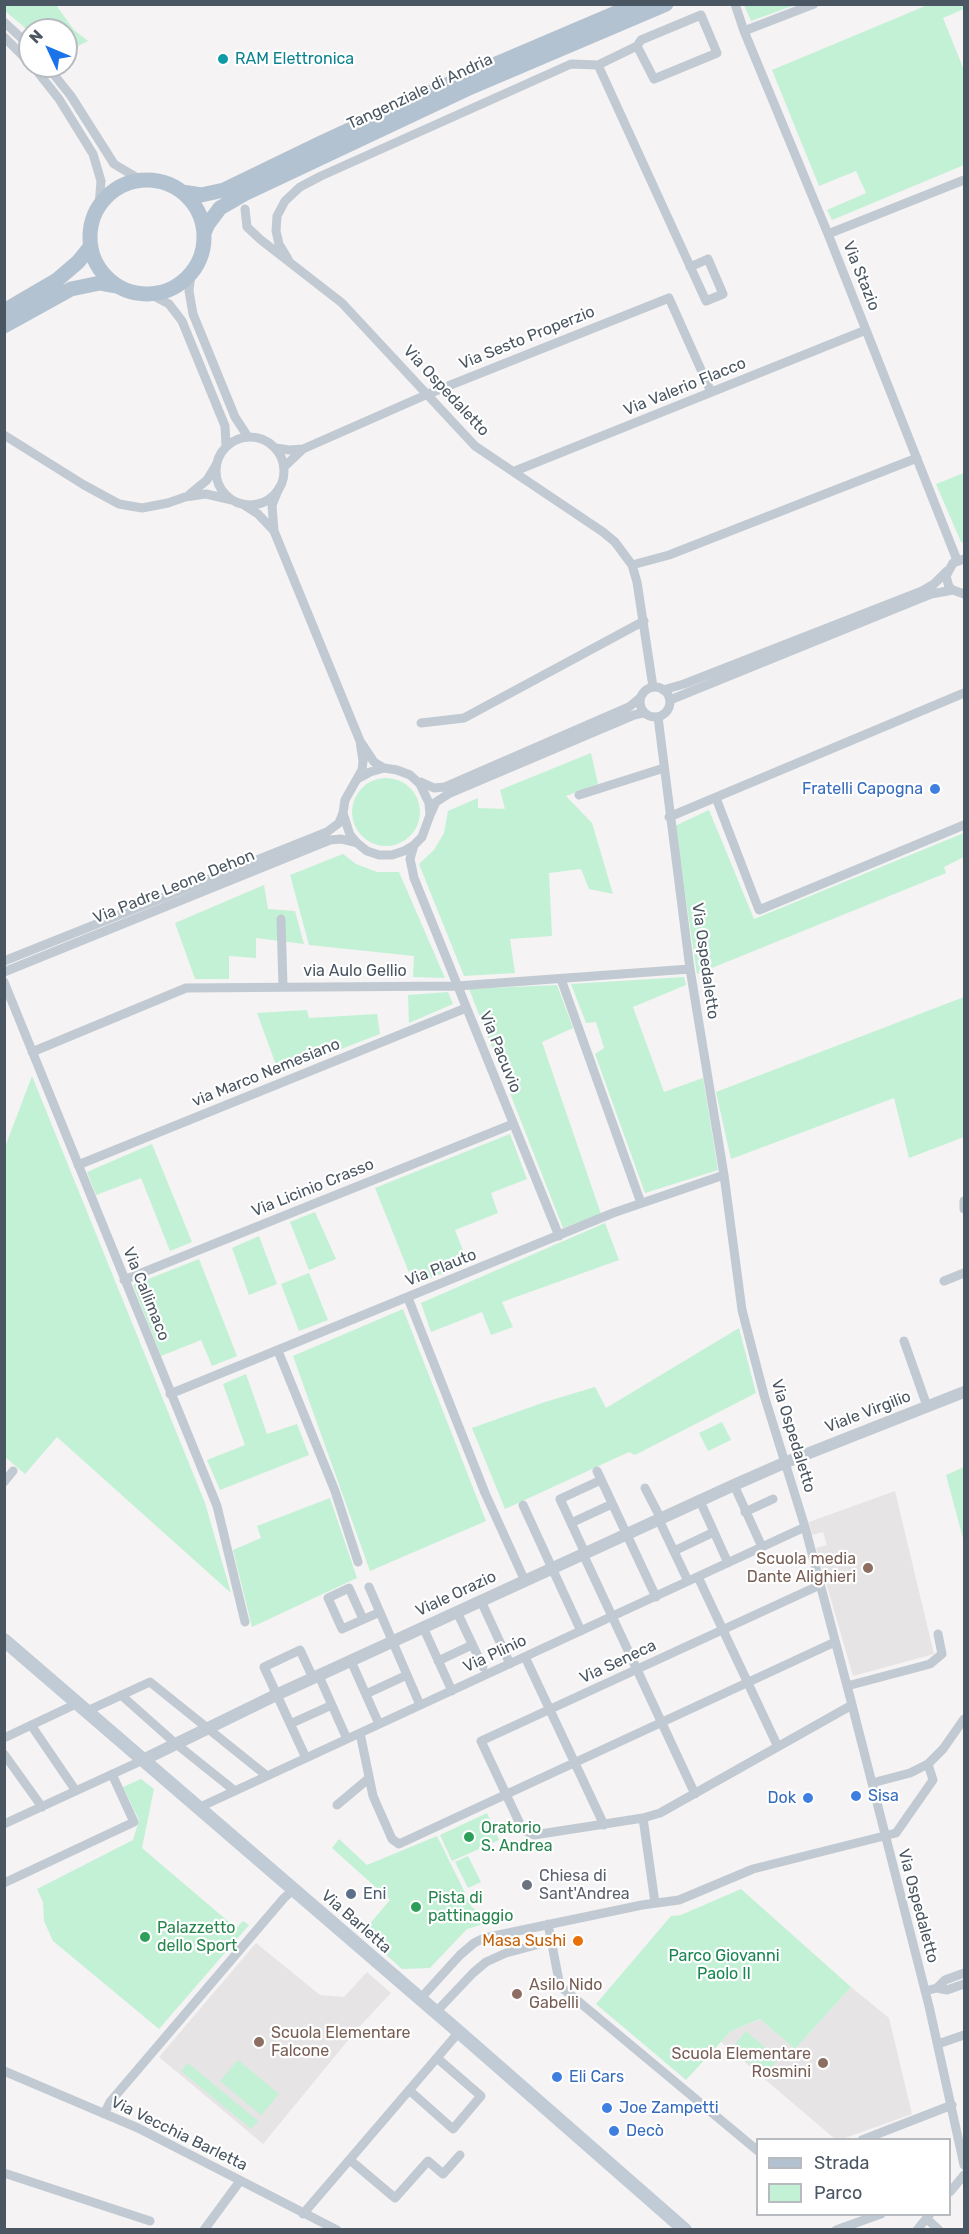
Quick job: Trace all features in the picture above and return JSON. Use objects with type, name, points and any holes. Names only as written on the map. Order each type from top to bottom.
[{"type":"main road","name":"Tangenziale di Andria","points":[[141,180],[163,182],[182,192],[201,195],[224,190],[440,88],[637,4]]},
{"type":"main road","name":"Tangenziale di Andria","points":[[191,274],[202,254],[204,233],[217,211],[226,203],[471,87],[666,4]]},
{"type":"main road","points":[[117,286],[99,269],[91,246],[90,232],[99,206],[117,189],[141,180]]},
{"type":"main road","points":[[182,192],[198,210],[204,233]]},
{"type":"main road","points":[[4,311],[57,280],[78,262],[91,246]]},
{"type":"main road","points":[[4,326],[71,289],[100,283],[152,295],[174,288],[191,274]]},
{"type":"main road","name":"Via Barletta","points":[[4,1640],[685,2229]]},
{"type":"street","name":"Via Stazio","points":[[735,4],[917,458],[961,560]]},
{"type":"street","points":[[744,31],[814,4]]},
{"type":"street","points":[[288,260],[279,244],[276,231],[277,216],[285,201],[300,187],[571,64],[598,65],[637,46],[640,40],[701,15],[717,53],[654,79],[637,46]]},
{"type":"street","points":[[4,22],[18,35]]},
{"type":"street","points":[[4,36],[18,51]]},
{"type":"street","points":[[598,65],[690,267]]},
{"type":"street","points":[[42,78],[59,99],[93,154],[101,181],[99,206]]},
{"type":"street","points":[[57,78],[71,96],[114,164],[141,180]]},
{"type":"street","points":[[828,234],[964,180]]},
{"type":"street","name":"Via Ospedaletto","points":[[245,209],[247,227],[342,303],[475,446],[515,471],[615,542],[632,565],[658,688]]},
{"type":"street","points":[[191,274],[189,291],[193,314],[235,417],[248,437]]},
{"type":"street","points":[[152,295],[169,304],[182,321],[225,426],[226,446],[217,464],[207,480],[185,497]]},
{"type":"street","name":"Via Sesto Properzio","points":[[276,448],[303,449],[428,394],[669,298],[711,392]]},
{"type":"street","name":"Via Valerio Flacco","points":[[515,471],[866,330]]},
{"type":"street","points":[[4,435],[119,504],[142,508],[185,497],[214,494],[242,504],[258,514],[274,531]]},
{"type":"street","points":[[226,446],[240,438],[248,437],[258,438],[276,448],[284,467],[283,478],[272,505],[274,531],[360,741],[374,762],[384,768],[410,775],[434,788],[445,787],[629,707],[646,690],[684,684],[922,591],[934,584],[961,560]]},
{"type":"street","name":"Via Sesto Properzio","points":[[284,467],[303,449]]},
{"type":"street","points":[[632,565],[669,555],[917,458]]},
{"type":"street","points":[[217,464],[218,483],[232,500]]},
{"type":"street","points":[[242,504],[264,502],[279,488]]},
{"type":"street","points":[[947,571],[947,582],[953,590]]},
{"type":"street","points":[[670,700],[931,594],[953,590],[964,594]]},
{"type":"street","points":[[421,723],[464,718],[644,621]]},
{"type":"street","points":[[658,688],[670,700]]},
{"type":"street","points":[[669,817],[964,693]]},
{"type":"street","points":[[640,698],[643,713],[651,717],[658,717],[667,712],[670,700]]},
{"type":"street","points":[[360,741],[363,761],[359,778],[348,794],[343,813],[345,824],[357,843],[367,851],[379,855],[392,855],[404,851],[422,837],[436,802],[450,793],[643,713]]},
{"type":"street","name":"Via Ospedaletto","points":[[658,717],[690,969],[724,1175],[742,1310],[836,1642],[925,1991],[963,2158]]},
{"type":"street","points":[[359,778],[384,768]]},
{"type":"street","points":[[579,795],[664,768]]},
{"type":"street","points":[[410,775],[426,793],[430,815]]},
{"type":"street","points":[[716,798],[759,910],[964,825]]},
{"type":"street","name":"Via Padre Leone Dehon","points":[[4,961],[327,832],[339,823],[343,813]]},
{"type":"street","name":"Via Padre Leone Dehon","points":[[4,972],[330,840],[342,839],[357,843]]},
{"type":"street","name":"Via Pacuvio","points":[[414,845],[410,859],[414,878],[560,1236]]},
{"type":"street","name":"Via Pacuvio","points":[[379,855],[401,859],[414,878]]},
{"type":"street","points":[[281,919],[283,986]]},
{"type":"street","name":"via Aulo Gellio","points":[[32,1052],[186,988],[457,986],[690,969]]},
{"type":"street","points":[[561,979],[641,1203]]},
{"type":"street","name":"Via Callimaco","points":[[4,982],[217,1506],[245,1622]]},
{"type":"street","name":"via Marco Nemesiano","points":[[78,1165],[466,1008]]},
{"type":"street","name":"Via Licinio Crasso","points":[[124,1280],[513,1124]]},
{"type":"street","name":"Via Plauto","points":[[170,1394],[641,1203],[724,1175]]},
{"type":"street","points":[[964,1201],[964,1209]]},
{"type":"street","points":[[944,1281],[964,1273]]},
{"type":"street","points":[[408,1298],[485,1493],[525,1581]]},
{"type":"street","points":[[904,1341],[927,1406]]},
{"type":"street","points":[[278,1351],[335,1491],[358,1562]]},
{"type":"street","name":"Viale Virgilio","points":[[784,1462],[964,1392]]},
{"type":"street","name":"Viale Orazio","points":[[142,1760],[206,1727],[784,1462]]},
{"type":"street","points":[[4,1482],[13,1471]]},
{"type":"street","points":[[656,1597],[599,1476],[560,1499],[611,1617],[695,1794]]},
{"type":"street","points":[[734,1485],[762,1547]]},
{"type":"street","points":[[645,1488],[688,1581]]},
{"type":"street","points":[[745,1512],[773,1499]]},
{"type":"street","points":[[700,1500],[728,1563]]},
{"type":"street","points":[[571,1523],[612,1504]]},
{"type":"street","points":[[523,1505],[581,1631]]},
{"type":"street","name":"Via Plinio","points":[[198,1808],[805,1527]]},
{"type":"street","points":[[674,1551],[714,1533]]},
{"type":"street","points":[[698,1577],[778,1747]]},
{"type":"street","name":"Via Seneca","points":[[506,1794],[481,1741],[820,1585]]},
{"type":"street","points":[[369,1587],[420,1705]]},
{"type":"street","points":[[363,1619],[349,1588],[328,1598],[342,1629],[380,1612]]},
{"type":"street","points":[[481,1601],[510,1664]]},
{"type":"street","points":[[457,1612],[483,1667]]},
{"type":"street","points":[[423,1627],[452,1690]]},
{"type":"street","points":[[847,1686],[930,1664],[942,1654],[938,1634]]},
{"type":"street","points":[[360,1733],[373,1796],[392,1839],[399,1844],[836,1642]]},
{"type":"street","points":[[438,1661],[472,1645]]},
{"type":"street","points":[[306,1758],[264,1667],[300,1650],[332,1705],[347,1739]]},
{"type":"street","points":[[525,1657],[604,1824]]},
{"type":"street","points":[[351,1661],[379,1724]]},
{"type":"street","points":[[366,1694],[407,1675]]},
{"type":"street","points":[[4,1738],[31,1725],[121,1695],[150,1682],[267,1776]]},
{"type":"street","points":[[121,1695],[175,1743],[236,1791]]},
{"type":"street","points":[[290,1724],[332,1705]]},
{"type":"street","points":[[506,1794],[520,1824],[534,1835],[643,1818],[660,1813],[852,1705]]},
{"type":"street","points":[[872,1783],[910,1773],[928,1764],[943,1749],[964,1719]]},
{"type":"street","points":[[31,1725],[76,1791]]},
{"type":"street","points":[[4,1754],[42,1807]]},
{"type":"street","points":[[6,1822],[142,1760]]},
{"type":"street","points":[[420,1999],[460,1955],[484,1938],[679,1900],[753,1869],[899,1832],[933,1780],[928,1764]]},
{"type":"street","points":[[4,1883],[134,1822],[112,1774]]},
{"type":"street","points":[[338,1805],[368,1779]]},
{"type":"street","points":[[643,1818],[655,1903]]},
{"type":"street","points":[[104,2114],[110,2102],[294,1889]]},
{"type":"street","points":[[548,1924],[560,1986],[756,2149]]},
{"type":"street","points":[[436,2012],[472,1973],[486,1962],[506,1953],[551,1941]]},
{"type":"street","points":[[937,1988],[945,1980],[964,1973]]},
{"type":"street","points":[[925,1991],[937,1988],[947,1990],[964,1983]]},
{"type":"street","points":[[303,2214],[459,2032]]},
{"type":"street","points":[[938,2044],[964,2035]]},
{"type":"street","points":[[409,2090],[453,2129],[481,2096],[437,2058]]},
{"type":"street","name":"Via Vecchia Barletta","points":[[4,2071],[138,2128],[303,2214],[337,2229]]},
{"type":"street","points":[[865,2138],[952,2109],[964,2110]]},
{"type":"street","points":[[350,2160],[395,2198],[428,2161],[443,2174],[460,2155]]},
{"type":"street","points":[[4,2173],[150,2221]]},
{"type":"street","points":[[951,2191],[964,2175]]},
{"type":"street","points":[[204,2229],[240,2181]]},
{"type":"street","points":[[836,2229],[875,2216]]},
{"type":"street","points":[[917,2229],[928,2216],[939,2229]]},
{"type":"shaded area","name":"Scuola media Dante Alighieri","points":[[895,1491],[934,1654],[853,1676],[816,1548],[827,1545],[823,1532],[812,1535],[809,1522]]},
{"type":"shaded area","name":"Scuola Elementare Falcone","points":[[256,1943],[320,1995],[344,1997],[367,1972],[391,1993],[359,2027],[263,2144],[159,2057]]},
{"type":"shaded area","name":"Scuola Elementare Rosmini","points":[[851,1987],[889,2018],[912,2114],[845,2138],[834,2138],[721,2042],[731,2031],[761,2019],[795,2049]]},
{"type":"green space","points":[[5,4],[56,5],[65,18],[18,18],[18,22],[5,11]]},
{"type":"green space","points":[[930,4],[964,5],[964,9],[943,18],[964,70],[964,165],[832,220],[827,210],[866,193],[856,171],[819,186],[772,70]]},
{"type":"green space","points":[[744,5],[795,5],[751,21]]},
{"type":"green space","points":[[78,33],[88,41],[78,46]]},
{"type":"green space","points":[[964,473],[964,543],[961,542],[936,484]]},
{"type":"green space","points":[[591,753],[598,784],[566,796],[592,823],[613,894],[589,889],[581,869],[549,873],[552,936],[510,939],[515,973],[464,976],[419,864],[434,850],[444,833],[448,811],[478,798],[478,808],[505,809],[500,790]]},
{"type":"green space","points":[[379,778],[393,778],[405,783],[415,793],[420,812],[415,831],[405,841],[393,846],[379,846],[367,841],[357,831],[352,819],[352,805],[357,793],[367,783]]},
{"type":"green space","points":[[709,810],[754,919],[964,833],[964,857],[944,867],[946,873],[697,974],[675,826]]},
{"type":"green space","points":[[343,854],[356,864],[377,872],[399,872],[445,978],[413,977],[414,956],[309,945],[290,875]]},
{"type":"green space","points":[[264,885],[268,909],[295,911],[304,944],[256,938],[256,958],[229,956],[229,979],[195,979],[175,923]]},
{"type":"green space","points":[[684,977],[686,985],[633,1007],[664,1092],[703,1078],[718,1170],[645,1193],[595,1054],[604,1048],[596,1022],[586,1023],[571,984]]},
{"type":"green space","points":[[557,985],[573,1028],[542,1042],[601,1214],[563,1228],[469,989]]},
{"type":"green space","points":[[448,992],[453,1004],[409,1023],[408,995]]},
{"type":"green space","points":[[964,997],[964,1137],[909,1158],[894,1098],[731,1159],[716,1092]]},
{"type":"green space","points":[[307,1010],[309,1018],[377,1014],[380,1034],[279,1073],[257,1013]]},
{"type":"green space","points":[[32,1076],[205,1503],[231,1593],[57,1437],[25,1474],[5,1457],[5,1147]]},
{"type":"green space","points":[[510,1134],[527,1179],[491,1193],[498,1213],[455,1230],[468,1263],[414,1285],[375,1188]]},
{"type":"green space","points":[[152,1144],[192,1242],[170,1251],[141,1178],[96,1195],[87,1172]]},
{"type":"green space","points":[[315,1212],[336,1259],[309,1270],[290,1222]]},
{"type":"green space","points":[[605,1223],[619,1260],[502,1302],[513,1327],[491,1335],[482,1312],[431,1332],[421,1303]]},
{"type":"green space","points":[[259,1236],[277,1284],[249,1295],[232,1248]]},
{"type":"green space","points":[[199,1259],[237,1356],[212,1366],[201,1340],[161,1356],[133,1285]]},
{"type":"green space","points":[[309,1273],[328,1320],[299,1331],[281,1284]]},
{"type":"green space","points":[[403,1309],[486,1521],[370,1571],[293,1356]]},
{"type":"green space","points":[[739,1328],[756,1393],[635,1455],[629,1452],[505,1509],[472,1428],[595,1387],[606,1408]]},
{"type":"green space","points":[[246,1374],[267,1434],[297,1424],[309,1455],[220,1490],[207,1460],[245,1445],[223,1384]]},
{"type":"green space","points":[[722,1422],[731,1440],[708,1451],[699,1433]]},
{"type":"green space","points":[[964,1467],[964,1542],[946,1475]]},
{"type":"green space","points":[[330,1498],[357,1578],[252,1627],[233,1550],[261,1538],[257,1526]]},
{"type":"green space","name":"Palazzetto dello Sport","points":[[141,1779],[154,1789],[142,1848],[236,1928],[243,1921],[249,1925],[159,2029],[53,1941],[44,1921],[43,1902],[37,1889],[133,1840],[139,1820],[123,1787]]},
{"type":"green space","name":"Oratorio S. Andrea","points":[[487,1813],[499,1840],[452,1861],[440,1835]]},
{"type":"green space","points":[[437,1836],[472,1907],[496,1920],[467,1929],[430,1968],[402,1969],[362,1933],[390,1900],[332,1848],[339,1839],[367,1865]]},
{"type":"green space","points":[[468,1856],[481,1882],[468,1888],[455,1862]]},
{"type":"green space","name":"Parco Giovanni Paolo II","points":[[741,1889],[851,1987],[795,2049],[760,2019],[731,2031],[686,2080],[596,2004],[671,1916],[681,1915]]},
{"type":"green space","points":[[746,2031],[778,2059],[764,2075],[732,2048]]},
{"type":"green space","points":[[238,2060],[279,2094],[261,2115],[220,2081]]},
{"type":"green space","points":[[188,2063],[258,2121],[251,2129],[181,2071]]},
{"type":"place","name":"RAM Elettronica","points":[[223,59]]},
{"type":"place","name":"Fratelli Capogna","points":[[935,789]]},
{"type":"place","name":"Scuola media Dante Alighieri","points":[[868,1568]]},
{"type":"place","name":"Sisa","points":[[856,1796]]},
{"type":"place","name":"Dok","points":[[808,1798]]},
{"type":"place","name":"Oratorio S. Andrea","points":[[469,1837]]},
{"type":"place","name":"Chiesa di Sant'Andrea","points":[[527,1885]]},
{"type":"place","name":"Eni","points":[[351,1894]]},
{"type":"place","name":"Pista di pattinaggio","points":[[416,1907]]},
{"type":"place","name":"Palazzetto dello Sport","points":[[145,1937]]},
{"type":"place","name":"Masa Sushi","points":[[578,1941]]},
{"type":"place","name":"Asilo Nido Gabelli","points":[[517,1994]]},
{"type":"place","name":"Scuola Elementare Falcone","points":[[259,2042]]},
{"type":"place","name":"Scuola Elementare Rosmini","points":[[823,2063]]},
{"type":"place","name":"Eli Cars","points":[[557,2077]]},
{"type":"place","name":"Joe Zampetti","points":[[607,2108]]},
{"type":"place","name":"Decò","points":[[614,2131]]}]
